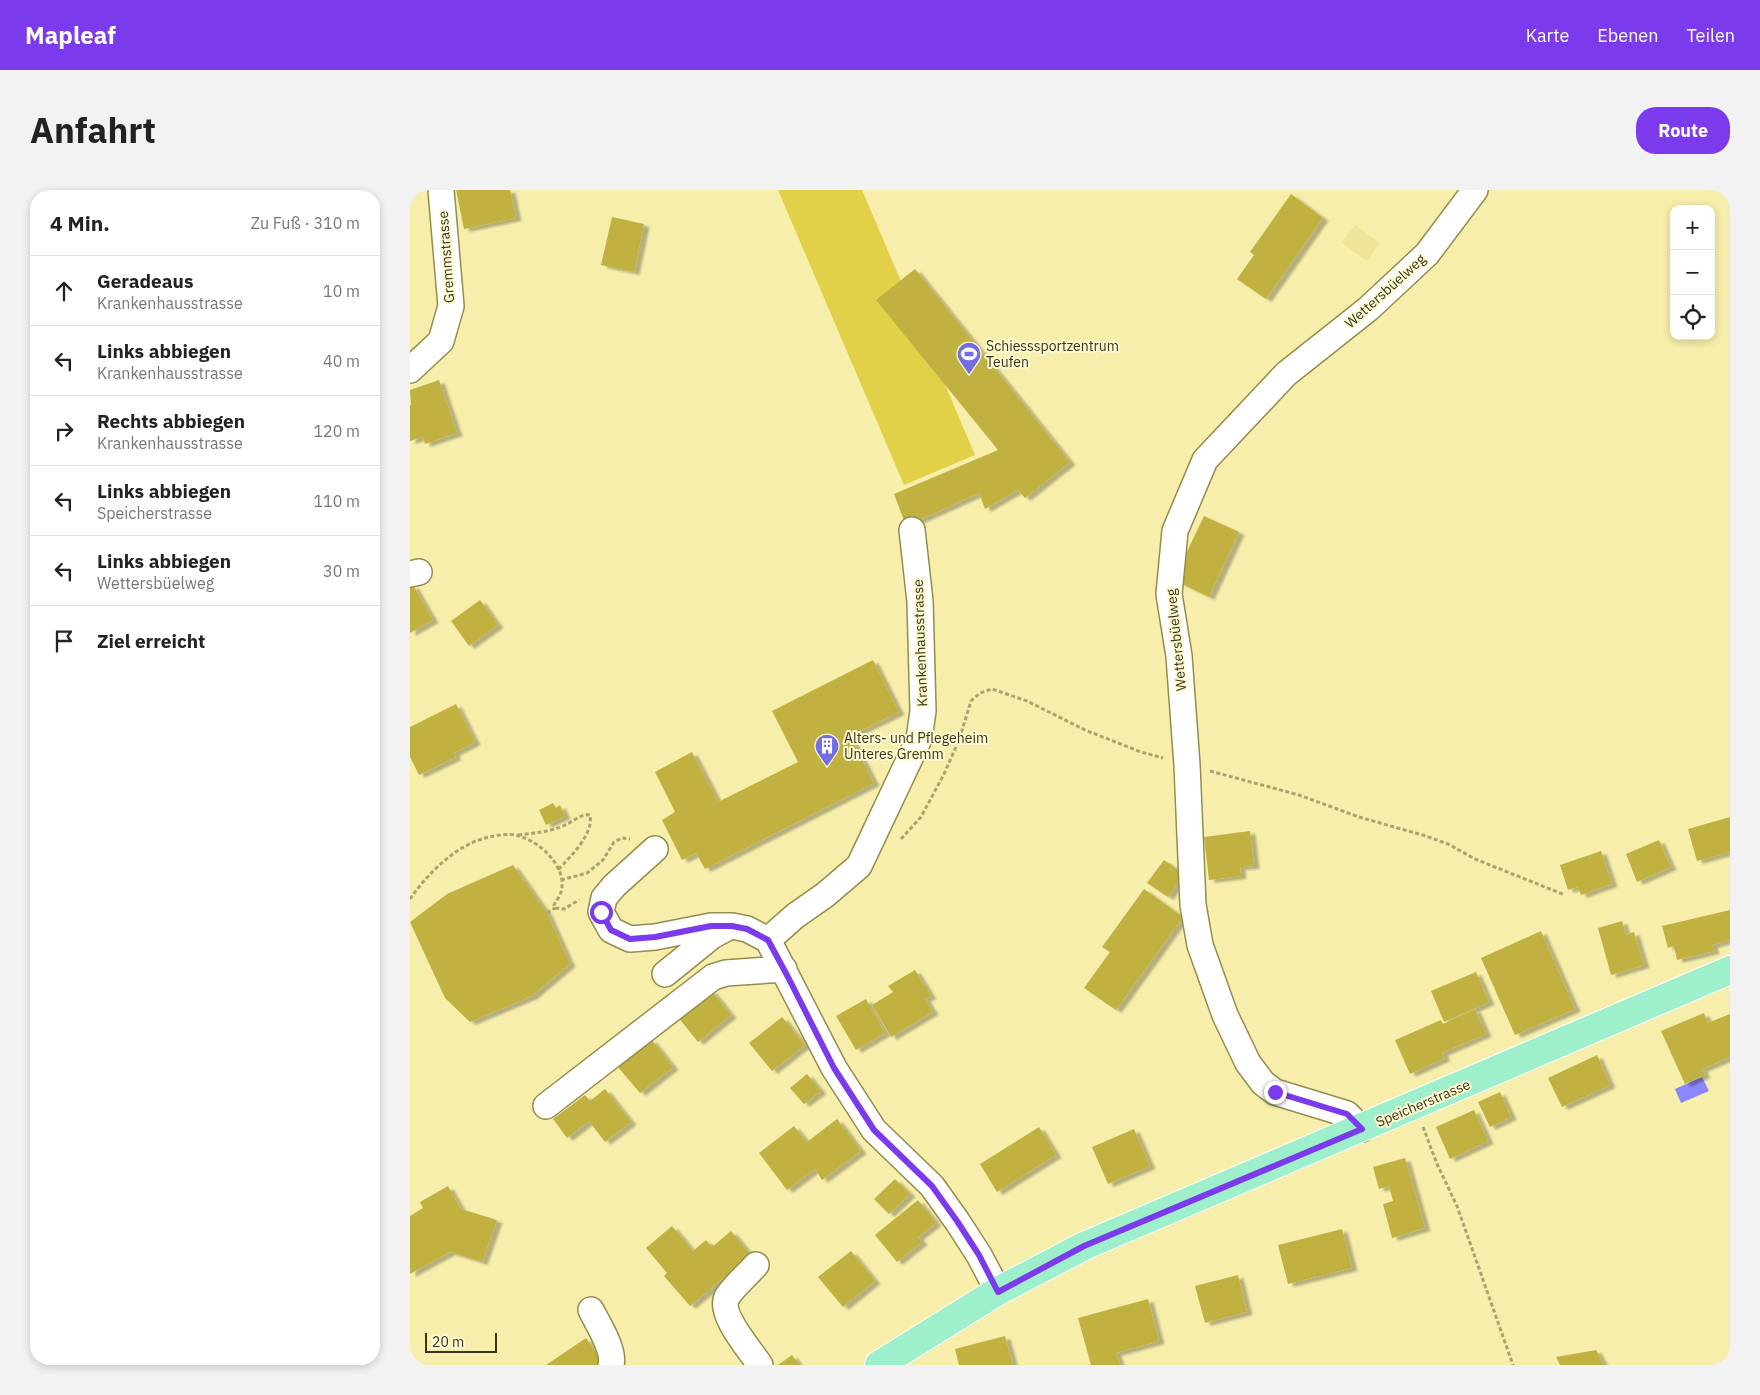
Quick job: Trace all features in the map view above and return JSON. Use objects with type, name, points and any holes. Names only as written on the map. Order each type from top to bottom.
[{"type":"main road","name":"Speicherstrasse","points":[[887,1363],[998,1292],[1084,1246],[1362,1129],[1730,970]]},
{"type":"street","name":"Gremmstrasse","points":[[410,370],[440,341],[451,306],[440,190]]},
{"type":"street","name":"Wettersbüelweg","points":[[1362,1129],[1347,1114],[1275,1092],[1263,1083],[1248,1063],[1225,1015],[1200,945],[1193,905],[1187,765],[1180,666],[1169,594],[1175,531],[1205,460],[1286,374],[1368,308],[1427,254],[1475,190]]},
{"type":"street","name":"Krankenhausstrasse","points":[[768,940],[795,916],[825,895],[859,866],[918,739],[924,711],[920,601],[912,530]]},
{"type":"street","points":[[655,849],[614,886],[604,898],[601,912],[611,930],[630,939],[655,937],[711,926],[732,926],[747,929],[768,940],[834,1068],[874,1130],[932,1186],[979,1255],[998,1292]]},
{"type":"street","points":[[665,974],[712,936],[732,926]]},
{"type":"street","points":[[546,1106],[713,977],[726,973],[784,969]]},
{"type":"street","points":[[756,1265],[727,1298],[725,1306],[728,1318],[760,1365]]},
{"type":"street","points":[[590,1310],[609,1347],[611,1365]]},
{"type":"path","points":[[410,899],[440,865],[464,846],[489,837],[541,833],[564,826],[583,815],[590,815],[584,839],[578,849],[558,870]]},
{"type":"path","points":[[518,835],[531,840],[550,855],[562,876],[562,891],[555,907],[547,912]]},
{"type":"path","points":[[1421,1121],[1437,1164],[1457,1206],[1513,1365]]},
{"type":"shaded area","points":[[778,190],[862,190],[975,455],[904,485]]},
{"type":"shaded area","points":[[1355,225],[1380,243],[1367,261],[1342,243]]},
{"type":"shaded area","points":[[1702,1077],[1709,1091],[1681,1103],[1675,1089]]},
{"type":"building","points":[[456,190],[510,190],[516,218],[464,229]]},
{"type":"building","points":[[1291,194],[1323,218],[1266,299],[1237,279],[1254,255],[1250,252]]},
{"type":"building","points":[[612,217],[644,224],[634,272],[601,265]]},
{"type":"building","name":"Schiesssportzentrum Teufen","points":[[915,269],[1070,462],[1025,498],[1018,490],[985,509],[979,493],[906,526],[894,494],[998,450],[876,300]]},
{"type":"building","points":[[439,380],[457,433],[425,444],[423,437],[410,441],[410,390]]},
{"type":"building","points":[[1204,516],[1239,532],[1209,597],[1178,582],[1185,569],[1180,566]]},
{"type":"building","points":[[413,585],[433,620],[410,633],[410,587]]},
{"type":"building","points":[[480,600],[498,625],[469,646],[451,621]]},
{"type":"building","name":"Alters- und Pflegeheim Unteres Gremm","points":[[873,660],[899,712],[850,736],[874,783],[705,869],[696,853],[682,860],[662,820],[675,812],[655,772],[692,752],[718,802],[798,762],[772,711]]},
{"type":"building","points":[[456,704],[475,742],[454,753],[456,757],[419,775],[410,757],[410,727]]},
{"type":"building","points":[[553,803],[556,808],[560,805],[565,816],[546,825],[539,810]]},
{"type":"building","points":[[1730,817],[1730,852],[1697,861],[1688,829]]},
{"type":"building","points":[[1250,831],[1254,866],[1240,867],[1241,876],[1209,880],[1204,837]]},
{"type":"building","points":[[1659,840],[1671,867],[1637,882],[1626,854]]},
{"type":"building","points":[[1601,851],[1612,884],[1581,895],[1578,887],[1568,890],[1560,865]]},
{"type":"building","points":[[1164,860],[1184,874],[1168,897],[1147,883]]},
{"type":"building","points":[[513,865],[547,913],[570,964],[532,996],[470,1022],[445,998],[410,922],[447,894]]},
{"type":"building","points":[[1144,889],[1183,917],[1116,1010],[1084,988],[1110,952],[1102,947]]},
{"type":"building","points":[[1730,910],[1730,940],[1712,945],[1714,951],[1677,960],[1674,946],[1668,948],[1662,926]]},
{"type":"building","points":[[1622,921],[1626,935],[1634,932],[1644,965],[1611,975],[1598,928]]},
{"type":"building","points":[[1541,931],[1575,1009],[1515,1035],[1481,958]]},
{"type":"building","points":[[915,970],[931,996],[925,999],[933,1012],[891,1037],[872,1005],[893,992],[888,986]]},
{"type":"building","points":[[1476,972],[1489,1002],[1444,1022],[1431,991]]},
{"type":"building","points":[[711,990],[731,1015],[698,1042],[678,1017]]},
{"type":"building","points":[[866,999],[885,1033],[856,1050],[836,1016]]},
{"type":"building","points":[[1475,1009],[1486,1034],[1442,1053],[1445,1058],[1410,1074],[1395,1040],[1441,1020],[1443,1024]]},
{"type":"building","points":[[1704,1013],[1708,1023],[1730,1014],[1730,1057],[1702,1069],[1705,1075],[1685,1084],[1661,1031]]},
{"type":"building","points":[[782,1017],[805,1045],[772,1071],[749,1043]]},
{"type":"building","points":[[651,1039],[673,1067],[640,1093],[617,1066]]},
{"type":"building","points":[[1597,1055],[1610,1085],[1562,1107],[1548,1078]]},
{"type":"building","points":[[807,1074],[821,1091],[804,1104],[790,1088]]},
{"type":"building","points":[[605,1089],[631,1122],[605,1142],[589,1121],[567,1138],[553,1119],[585,1095],[590,1101]]},
{"type":"building","points":[[1500,1092],[1511,1117],[1490,1127],[1478,1102]]},
{"type":"building","points":[[1474,1110],[1488,1141],[1450,1159],[1436,1127]]},
{"type":"building","points":[[837,1119],[861,1151],[822,1180],[815,1169],[787,1190],[759,1153],[794,1126],[807,1142]]},
{"type":"building","points":[[1039,1127],[1056,1155],[997,1192],[980,1164]]},
{"type":"building","points":[[1134,1129],[1150,1166],[1108,1184],[1092,1147]]},
{"type":"building","points":[[1405,1158],[1425,1228],[1392,1238],[1383,1204],[1393,1201],[1389,1186],[1379,1189],[1373,1167]]},
{"type":"building","points":[[895,1179],[910,1194],[889,1214],[874,1199]]},
{"type":"building","points":[[448,1186],[461,1209],[497,1220],[482,1262],[450,1252],[410,1274],[410,1216],[423,1208],[420,1202]]},
{"type":"building","points":[[918,1200],[936,1223],[918,1237],[922,1242],[897,1262],[875,1235]]},
{"type":"building","points":[[672,1226],[693,1251],[706,1240],[712,1247],[731,1231],[751,1255],[690,1306],[664,1276],[667,1273],[646,1248]]},
{"type":"building","points":[[1342,1229],[1352,1268],[1288,1284],[1278,1245]]},
{"type":"building","points":[[851,1251],[875,1281],[843,1307],[818,1277]]},
{"type":"building","points":[[1238,1275],[1247,1312],[1205,1323],[1195,1286]]},
{"type":"building","points":[[1148,1299],[1159,1341],[1116,1353],[1120,1365],[1091,1365],[1078,1318]]},
{"type":"building","points":[[1005,1336],[1013,1365],[959,1365],[955,1349]]},
{"type":"building","points":[[586,1338],[603,1362],[598,1365],[546,1365]]},
{"type":"building","points":[[1596,1350],[1604,1365],[1560,1365],[1556,1357]]},
{"type":"building","points":[[792,1355],[799,1365],[778,1365]]},
{"type":"place","name":"Schiesssportzentrum Teufen","points":[[969,375]]},
{"type":"place","name":"Alters- und Pflegeheim Unteres Gremm","points":[[827,767]]},
{"type":"route","points":[[601,912],[611,930],[630,939],[655,937],[711,926],[732,926],[747,929],[768,940],[834,1068],[874,1130],[932,1186],[979,1255],[998,1292],[1084,1246],[1362,1129],[1347,1114],[1275,1092]]}]
